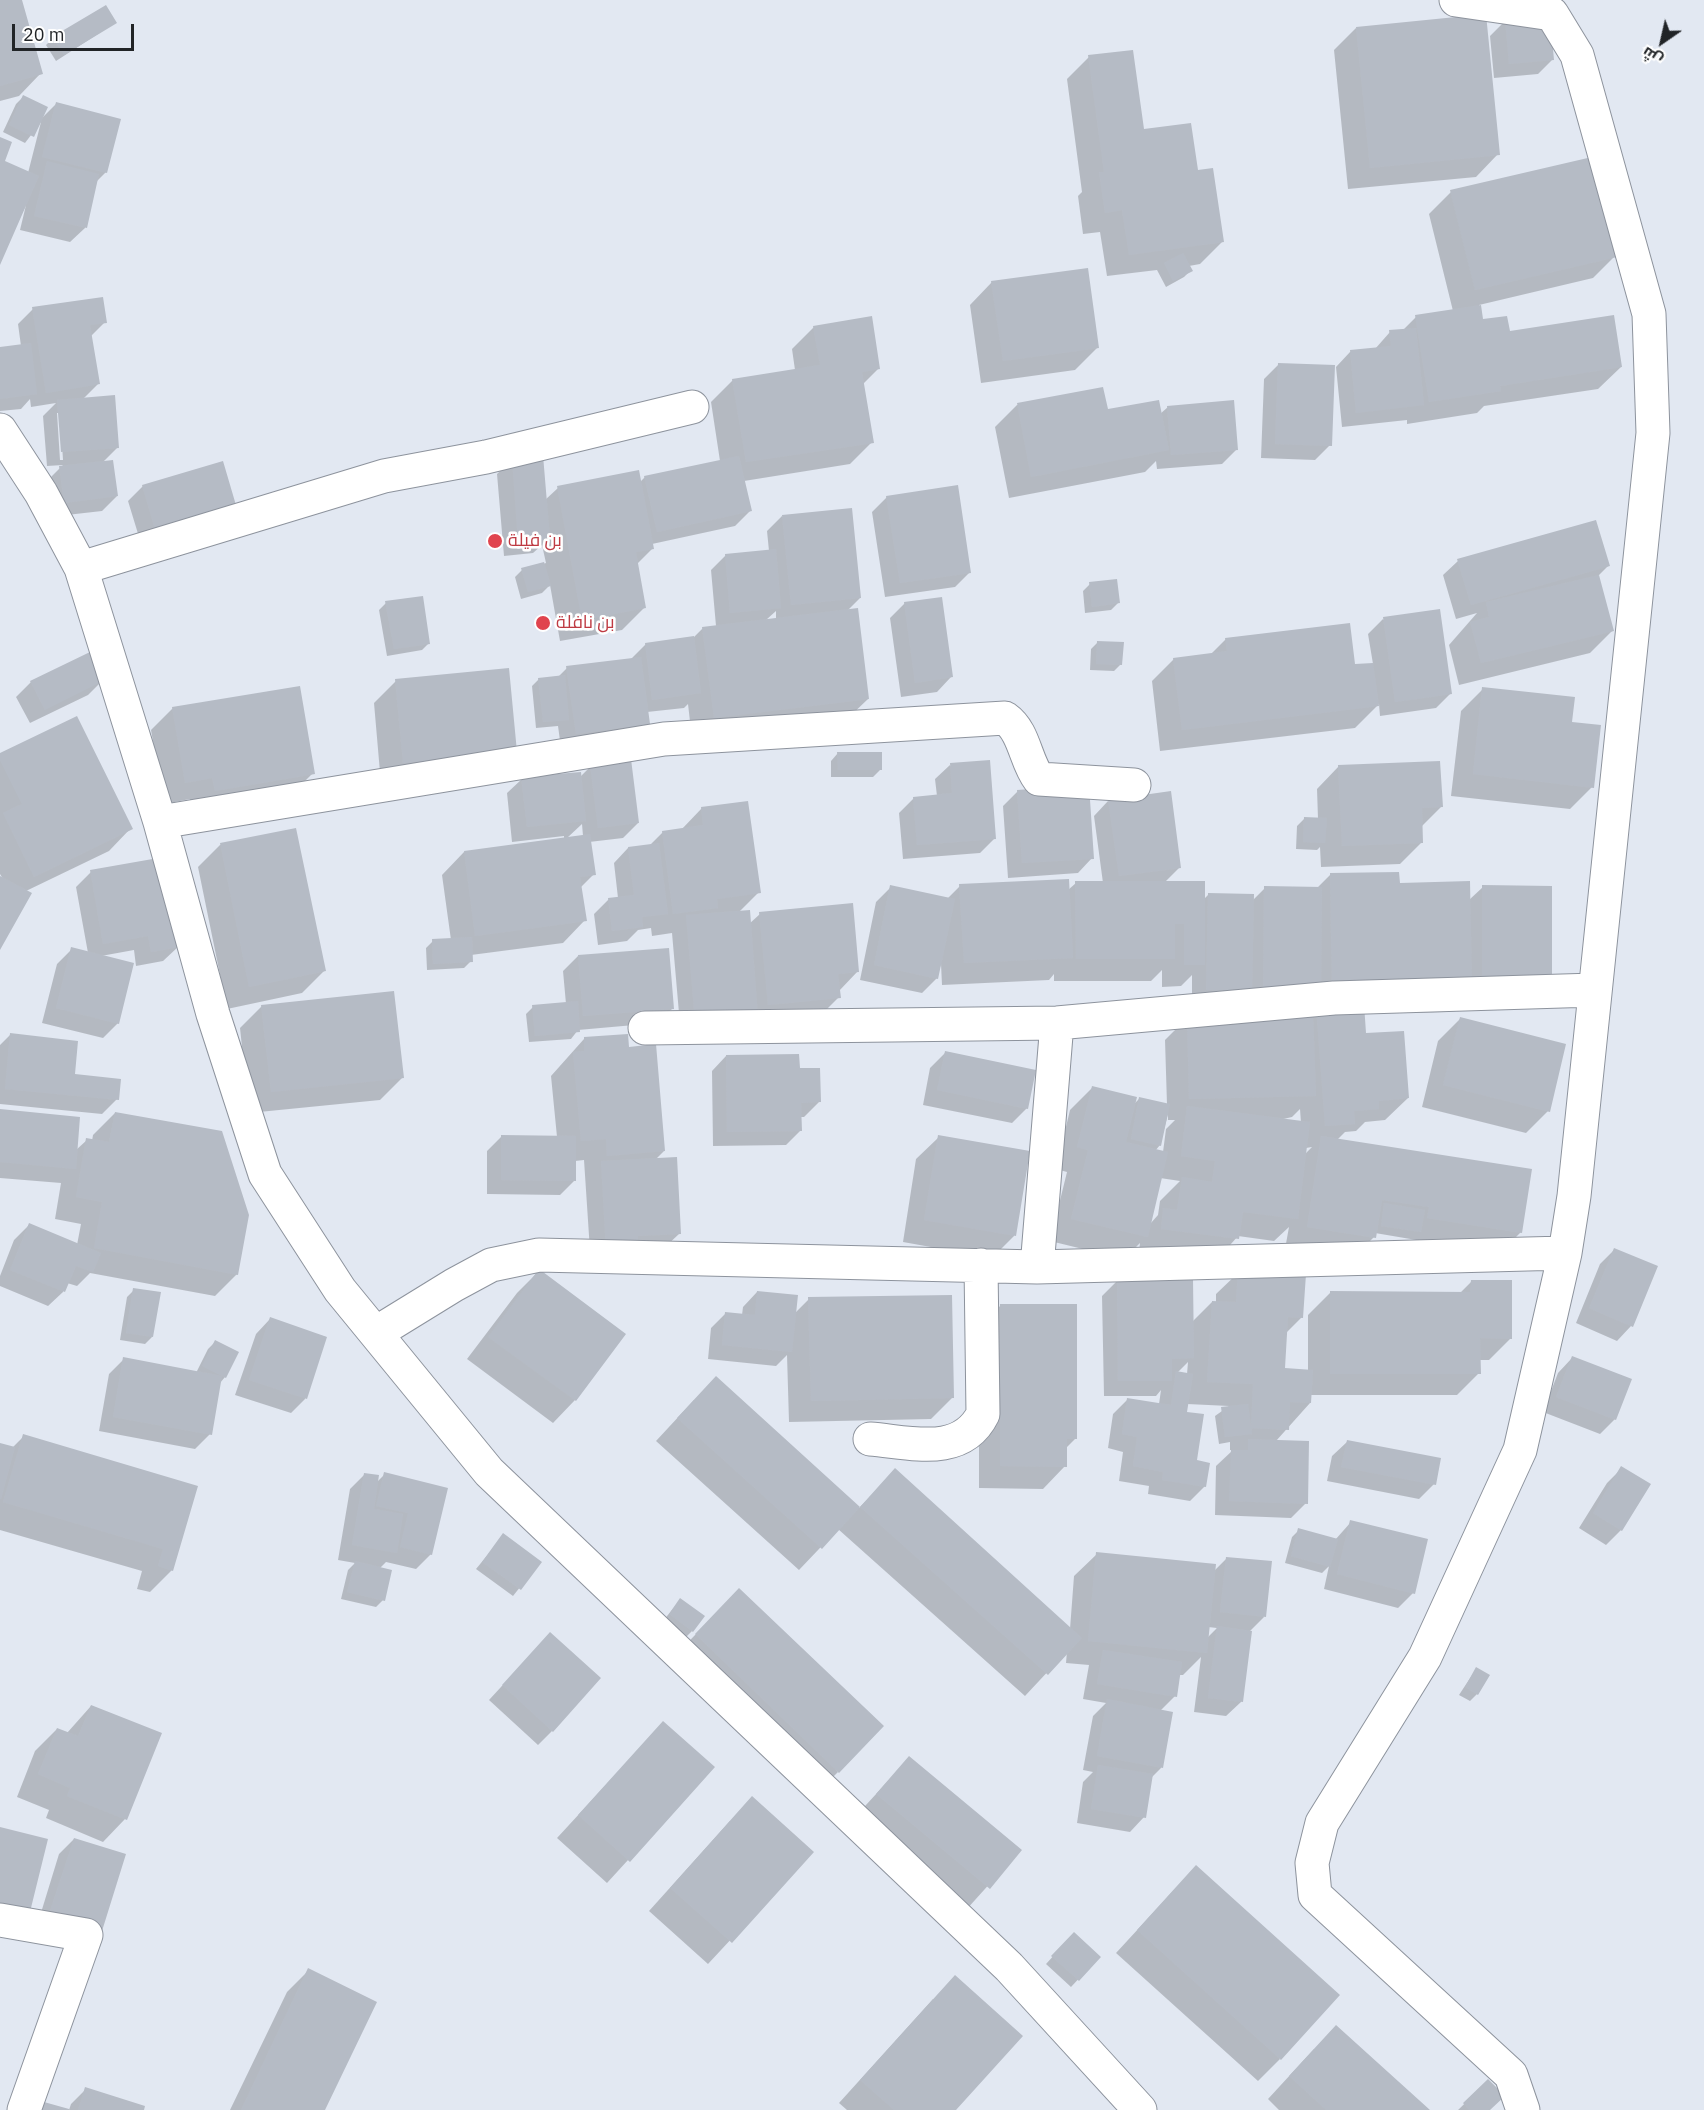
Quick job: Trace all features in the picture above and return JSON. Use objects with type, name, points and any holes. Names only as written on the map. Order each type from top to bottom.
[{"type":"street","points":[[1456,0],[1552,14],[1576,55],[1649,314],[1653,433],[1565,1253],[1520,1450],[1425,1657],[1322,1823],[1312,1863],[1315,1895],[1511,2075],[1523,2110]]},
{"type":"street","points":[[81,568],[384,476],[486,457],[692,407]]},
{"type":"street","points":[[0,430],[41,493],[81,568],[160,822],[213,1014],[265,1174],[340,1290],[489,1472],[1009,1967],[1140,2110]]},
{"type":"street","points":[[160,822],[664,739],[1005,718],[1017,729],[1031,769],[1039,779],[1134,785]]},
{"type":"street","points":[[645,1028],[1057,1023],[1334,998],[1595,990]]},
{"type":"street","points":[[1036,1267],[1057,1023]]},
{"type":"street","points":[[376,1334],[490,1265],[539,1255],[1036,1267],[1565,1253]]},
{"type":"street","points":[[870,1439],[941,1444],[960,1439],[976,1428],[983,1414],[981,1265]]},
{"type":"street","points":[[0,1920],[86,1935],[24,2110]]},
{"type":"building","points":[[0,0],[22,0],[43,74],[0,86]]},
{"type":"building","points":[[106,5],[117,23],[64,55],[52,37]]},
{"type":"building","points":[[1486,14],[1500,155],[1370,168],[1356,27]]},
{"type":"building","points":[[1550,16],[1554,60],[1509,64],[1505,19]]},
{"type":"building","points":[[1133,50],[1144,129],[1191,123],[1198,170],[1213,168],[1224,242],[1129,255],[1122,210],[1105,213],[1099,172],[1104,172],[1088,55]]},
{"type":"building","points":[[23,95],[48,107],[34,137],[9,125]]},
{"type":"building","points":[[56,102],[121,119],[107,173],[42,157]]},
{"type":"building","points":[[0,137],[12,142],[5,161],[39,176],[0,265]]},
{"type":"building","points":[[1592,157],[1617,257],[1475,290],[1450,190]]},
{"type":"building","points":[[47,161],[99,174],[87,228],[34,216]]},
{"type":"building","points":[[1183,253],[1193,271],[1173,281],[1164,263]]},
{"type":"building","points":[[1088,268],[1099,348],[1003,361],[991,281]]},
{"type":"building","points":[[103,297],[107,323],[90,325],[100,384],[46,393],[32,307]]},
{"type":"building","points":[[1481,305],[1483,319],[1507,316],[1510,331],[1614,315],[1622,367],[1500,386],[1501,391],[1429,402],[1415,315]]},
{"type":"building","points":[[872,316],[880,369],[862,372],[874,443],[746,462],[732,379],[820,365],[813,326]]},
{"type":"building","points":[[1416,328],[1424,405],[1356,413],[1350,350],[1391,346],[1389,330]]},
{"type":"building","points":[[31,343],[37,394],[0,399],[0,347]]},
{"type":"building","points":[[1278,363],[1335,365],[1332,446],[1275,444]]},
{"type":"building","points":[[1103,387],[1108,409],[1159,400],[1169,450],[1031,477],[1017,403]]},
{"type":"building","points":[[115,395],[119,448],[61,452],[57,400]]},
{"type":"building","points":[[1234,400],[1238,450],[1171,455],[1167,406]]},
{"type":"building","points":[[543,455],[550,539],[518,542],[512,458]]},
{"type":"building","points":[[739,456],[752,511],[657,532],[644,476]]},
{"type":"building","points":[[113,460],[118,496],[64,503],[59,466]]},
{"type":"building","points":[[223,461],[238,512],[157,536],[142,485]]},
{"type":"building","points":[[639,470],[654,549],[636,552],[646,608],[582,620],[557,486]]},
{"type":"building","points":[[958,485],[971,573],[900,583],[886,496]]},
{"type":"building","points":[[852,508],[861,598],[791,605],[782,515]]},
{"type":"building","points":[[1596,520],[1610,566],[1471,605],[1457,559]]},
{"type":"building","points":[[776,549],[781,608],[730,613],[725,554]]},
{"type":"building","points":[[544,562],[551,586],[528,592],[521,568]]},
{"type":"building","points":[[1599,575],[1614,631],[1481,663],[1470,622],[1489,617],[1486,602]]},
{"type":"building","points":[[1117,579],[1120,603],[1092,607],[1089,582]]},
{"type":"building","points":[[423,596],[430,644],[394,649],[385,601]]},
{"type":"building","points":[[942,597],[953,677],[915,683],[904,602]]},
{"type":"building","points":[[858,608],[869,699],[714,718],[702,627]]},
{"type":"building","points":[[1440,609],[1452,694],[1395,702],[1383,617]]},
{"type":"building","points":[[1350,623],[1355,664],[1373,663],[1379,706],[1182,730],[1173,658],[1227,651],[1225,638]]},
{"type":"building","points":[[694,636],[701,693],[652,700],[645,643]]},
{"type":"building","points":[[1097,641],[1124,642],[1122,665],[1096,664]]},
{"type":"building","points":[[90,652],[105,680],[45,710],[30,681]]},
{"type":"building","points":[[641,657],[650,724],[576,734],[566,666]]},
{"type":"building","points":[[509,668],[517,752],[403,763],[395,679]]},
{"type":"building","points":[[565,675],[569,720],[543,722],[538,678]]},
{"type":"building","points":[[300,686],[315,774],[215,791],[212,778],[185,783],[172,707]]},
{"type":"building","points":[[1482,687],[1575,697],[1572,722],[1601,725],[1594,788],[1473,774]]},
{"type":"building","points":[[77,716],[133,829],[34,877],[3,813],[22,804],[0,760],[0,753]]},
{"type":"building","points":[[837,752],[882,752],[882,770],[838,770]]},
{"type":"building","points":[[631,759],[639,823],[598,828],[590,765]]},
{"type":"building","points":[[990,760],[996,839],[917,845],[913,797],[952,793],[950,763]]},
{"type":"building","points":[[1440,761],[1443,807],[1422,808],[1423,843],[1342,846],[1338,765]]},
{"type":"building","points":[[581,772],[586,821],[527,827],[521,777]]},
{"type":"building","points":[[1089,785],[1094,859],[1022,863],[1017,790]]},
{"type":"building","points":[[1171,791],[1181,868],[1119,876],[1108,800]]},
{"type":"building","points":[[748,801],[761,893],[717,899],[718,908],[673,914],[662,831],[703,825],[701,807]]},
{"type":"building","points":[[1304,817],[1327,818],[1325,843],[1303,842]]},
{"type":"building","points":[[296,828],[326,971],[249,987],[220,843]]},
{"type":"building","points":[[590,834],[596,875],[580,877],[587,921],[475,936],[464,851]]},
{"type":"building","points":[[659,843],[668,914],[642,917],[643,927],[612,931],[608,898],[634,895],[628,847]]},
{"type":"building","points":[[164,857],[180,947],[151,952],[148,936],[103,944],[90,870]]},
{"type":"building","points":[[1399,872],[1400,883],[1470,881],[1472,991],[1421,979],[1400,979],[1400,992],[1332,993],[1330,873]]},
{"type":"building","points":[[0,876],[32,893],[0,950]]},
{"type":"building","points":[[1069,879],[1073,958],[964,963],[959,884]]},
{"type":"building","points":[[1075,881],[1205,881],[1205,965],[1184,965],[1184,924],[1175,924],[1175,959],[1076,959]]},
{"type":"building","points":[[890,885],[955,899],[938,979],[874,965]]},
{"type":"building","points":[[1482,885],[1552,886],[1552,980],[1482,979]]},
{"type":"building","points":[[1264,886],[1322,887],[1321,996],[1263,995]]},
{"type":"building","points":[[1208,893],[1254,894],[1252,991],[1206,990]]},
{"type":"building","points":[[853,903],[859,972],[838,974],[841,998],[768,1005],[759,912]]},
{"type":"building","points":[[750,910],[758,1017],[695,1022],[686,915]]},
{"type":"building","points":[[472,937],[473,962],[433,964],[432,939]]},
{"type":"building","points":[[71,947],[134,963],[119,1024],[56,1008]]},
{"type":"building","points":[[669,948],[674,1009],[583,1016],[578,955]]},
{"type":"building","points":[[394,991],[404,1078],[271,1092],[261,1005]]},
{"type":"building","points":[[578,1001],[580,1032],[535,1036],[532,1005]]},
{"type":"building","points":[[1364,1004],[1366,1033],[1404,1031],[1409,1098],[1379,1101],[1379,1109],[1354,1111],[1355,1124],[1325,1126],[1316,1006]]},
{"type":"building","points":[[1313,1013],[1316,1096],[1189,1099],[1187,1016]]},
{"type":"building","points":[[1460,1017],[1566,1044],[1550,1112],[1443,1085]]},
{"type":"building","points":[[10,1033],[78,1041],[75,1074],[121,1079],[119,1100],[5,1089]]},
{"type":"building","points":[[628,1034],[629,1047],[656,1044],[665,1151],[607,1156],[606,1139],[581,1141],[573,1052],[584,1051],[584,1037]]},
{"type":"building","points":[[945,1051],[1036,1070],[1028,1109],[937,1090]]},
{"type":"building","points":[[799,1054],[800,1068],[820,1068],[821,1102],[801,1103],[802,1131],[727,1132],[726,1055]]},
{"type":"building","points":[[1092,1086],[1137,1097],[1126,1142],[1168,1152],[1148,1237],[1071,1219],[1088,1150],[1077,1147]]},
{"type":"building","points":[[1139,1097],[1170,1104],[1161,1146],[1131,1139]]},
{"type":"building","points":[[1187,1106],[1310,1122],[1298,1219],[1243,1212],[1239,1239],[1161,1229],[1163,1208],[1177,1210],[1182,1177],[1212,1182],[1215,1161],[1181,1156]]},
{"type":"building","points":[[0,1109],[80,1117],[76,1169],[0,1162]]},
{"type":"building","points":[[115,1112],[222,1131],[249,1215],[238,1275],[94,1248],[102,1202],[76,1197],[86,1138],[109,1142]]},
{"type":"building","points":[[501,1135],[576,1136],[576,1181],[501,1180]]},
{"type":"building","points":[[938,1135],[1030,1151],[1016,1236],[924,1220]]},
{"type":"building","points":[[1321,1136],[1532,1169],[1522,1233],[1427,1218],[1429,1207],[1382,1200],[1376,1238],[1307,1227]]},
{"type":"building","points":[[677,1157],[681,1234],[638,1236],[638,1250],[606,1251],[601,1161]]},
{"type":"building","points":[[1384,1203],[1425,1210],[1421,1232],[1381,1226]]},
{"type":"building","points":[[29,1223],[101,1253],[93,1272],[76,1266],[65,1292],[10,1270]]},
{"type":"building","points":[[1614,1248],[1658,1266],[1633,1327],[1589,1308]]},
{"type":"building","points":[[539,1269],[626,1334],[576,1401],[488,1337]]},
{"type":"building","points":[[1238,1270],[1306,1274],[1303,1318],[1288,1317],[1285,1368],[1313,1370],[1311,1403],[1290,1402],[1289,1430],[1251,1428],[1253,1384],[1207,1382],[1212,1301],[1236,1302]]},
{"type":"building","points":[[1193,1279],[1194,1358],[1172,1359],[1172,1381],[1118,1381],[1117,1280]]},
{"type":"building","points":[[1471,1280],[1512,1280],[1512,1339],[1480,1338],[1481,1374],[1330,1374],[1330,1291],[1470,1292]]},
{"type":"building","points":[[133,1288],[161,1292],[153,1337],[126,1333]]},
{"type":"building","points":[[757,1291],[798,1295],[792,1352],[722,1345],[725,1312],[755,1315]]},
{"type":"building","points":[[952,1295],[954,1398],[811,1401],[808,1297]]},
{"type":"building","points":[[1000,1304],[1077,1304],[1077,1439],[1067,1439],[1067,1467],[1000,1466]]},
{"type":"building","points":[[270,1317],[327,1337],[307,1399],[249,1380]]},
{"type":"building","points":[[215,1340],[239,1352],[226,1378],[202,1366]]},
{"type":"building","points":[[1572,1356],[1632,1379],[1616,1420],[1556,1397]]},
{"type":"building","points":[[123,1357],[222,1376],[212,1435],[113,1417]]},
{"type":"building","points":[[1176,1371],[1193,1374],[1187,1412],[1204,1414],[1197,1460],[1210,1463],[1206,1487],[1162,1480],[1163,1472],[1133,1466],[1137,1437],[1122,1434],[1127,1398],[1171,1405]]},
{"type":"building","points":[[716,1376],[860,1507],[822,1549],[677,1418]]},
{"type":"building","points":[[1248,1404],[1252,1434],[1225,1437],[1221,1407]]},
{"type":"building","points":[[23,1434],[198,1486],[173,1571],[158,1566],[163,1549],[3,1502]]},
{"type":"building","points":[[1248,1439],[1309,1441],[1308,1504],[1229,1501],[1231,1450],[1248,1450]]},
{"type":"building","points":[[1347,1440],[1441,1458],[1436,1485],[1341,1467]]},
{"type":"building","points":[[0,1443],[15,1447],[1,1499],[0,1499]]},
{"type":"building","points":[[1621,1466],[1651,1484],[1622,1531],[1593,1513]]},
{"type":"building","points":[[895,1468],[1082,1638],[1048,1675],[860,1507]]},
{"type":"building","points":[[384,1472],[448,1488],[432,1555],[400,1547],[408,1513],[376,1506]]},
{"type":"building","points":[[364,1473],[379,1475],[374,1509],[403,1514],[397,1553],[352,1545]]},
{"type":"building","points":[[1350,1520],[1428,1539],[1415,1594],[1337,1574]]},
{"type":"building","points":[[1298,1528],[1338,1539],[1330,1567],[1291,1556]]},
{"type":"building","points":[[503,1533],[542,1562],[521,1590],[482,1562]]},
{"type":"building","points":[[1096,1552],[1216,1564],[1207,1653],[1088,1641]]},
{"type":"building","points":[[1226,1557],[1272,1561],[1266,1617],[1220,1612]]},
{"type":"building","points":[[355,1561],[392,1570],[385,1601],[347,1592]]},
{"type":"building","points":[[739,1588],[884,1726],[839,1773],[695,1634]]},
{"type":"building","points":[[680,1598],[705,1616],[693,1632],[669,1614]]},
{"type":"building","points":[[1217,1626],[1252,1631],[1243,1702],[1208,1698]]},
{"type":"building","points":[[550,1632],[601,1678],[553,1732],[502,1685]]},
{"type":"building","points":[[1103,1650],[1182,1662],[1177,1697],[1097,1684]]},
{"type":"building","points":[[1476,1667],[1490,1675],[1478,1695],[1465,1687]]},
{"type":"building","points":[[1107,1699],[1173,1712],[1163,1768],[1097,1756]]},
{"type":"building","points":[[91,1705],[162,1733],[127,1820],[67,1796],[70,1788],[38,1774],[57,1728],[78,1736]]},
{"type":"building","points":[[663,1721],[715,1767],[630,1862],[578,1815]]},
{"type":"building","points":[[909,1756],[1022,1850],[990,1889],[876,1794]]},
{"type":"building","points":[[1098,1765],[1153,1774],[1146,1818],[1091,1809]]},
{"type":"building","points":[[752,1796],[814,1852],[732,1943],[670,1888]]},
{"type":"building","points":[[0,1827],[48,1839],[28,1920],[0,1913]]},
{"type":"building","points":[[74,1838],[126,1854],[102,1931],[49,1914]]},
{"type":"building","points":[[1196,1865],[1340,1995],[1281,2060],[1137,1930]]},
{"type":"building","points":[[1074,1932],[1101,1957],[1079,1981],[1051,1956]]},
{"type":"building","points":[[308,1968],[377,2002],[325,2110],[241,2110]]},
{"type":"building","points":[[955,1975],[1023,2036],[956,2110],[894,2110],[860,2080]]},
{"type":"building","points":[[1336,2025],[1430,2110],[1326,2110],[1289,2076]]},
{"type":"building","points":[[1488,2079],[1505,2096],[1490,2110],[1469,2110],[1463,2103]]},
{"type":"building","points":[[85,2087],[145,2106],[144,2110],[78,2110]]},
{"type":"building","points":[[44,2102],[69,2109],[69,2110],[41,2110]]},
{"type":"place","name":"بن فيلة","points":[[495,541]]},
{"type":"place","name":"بن نافلة","points":[[543,623]]}]
